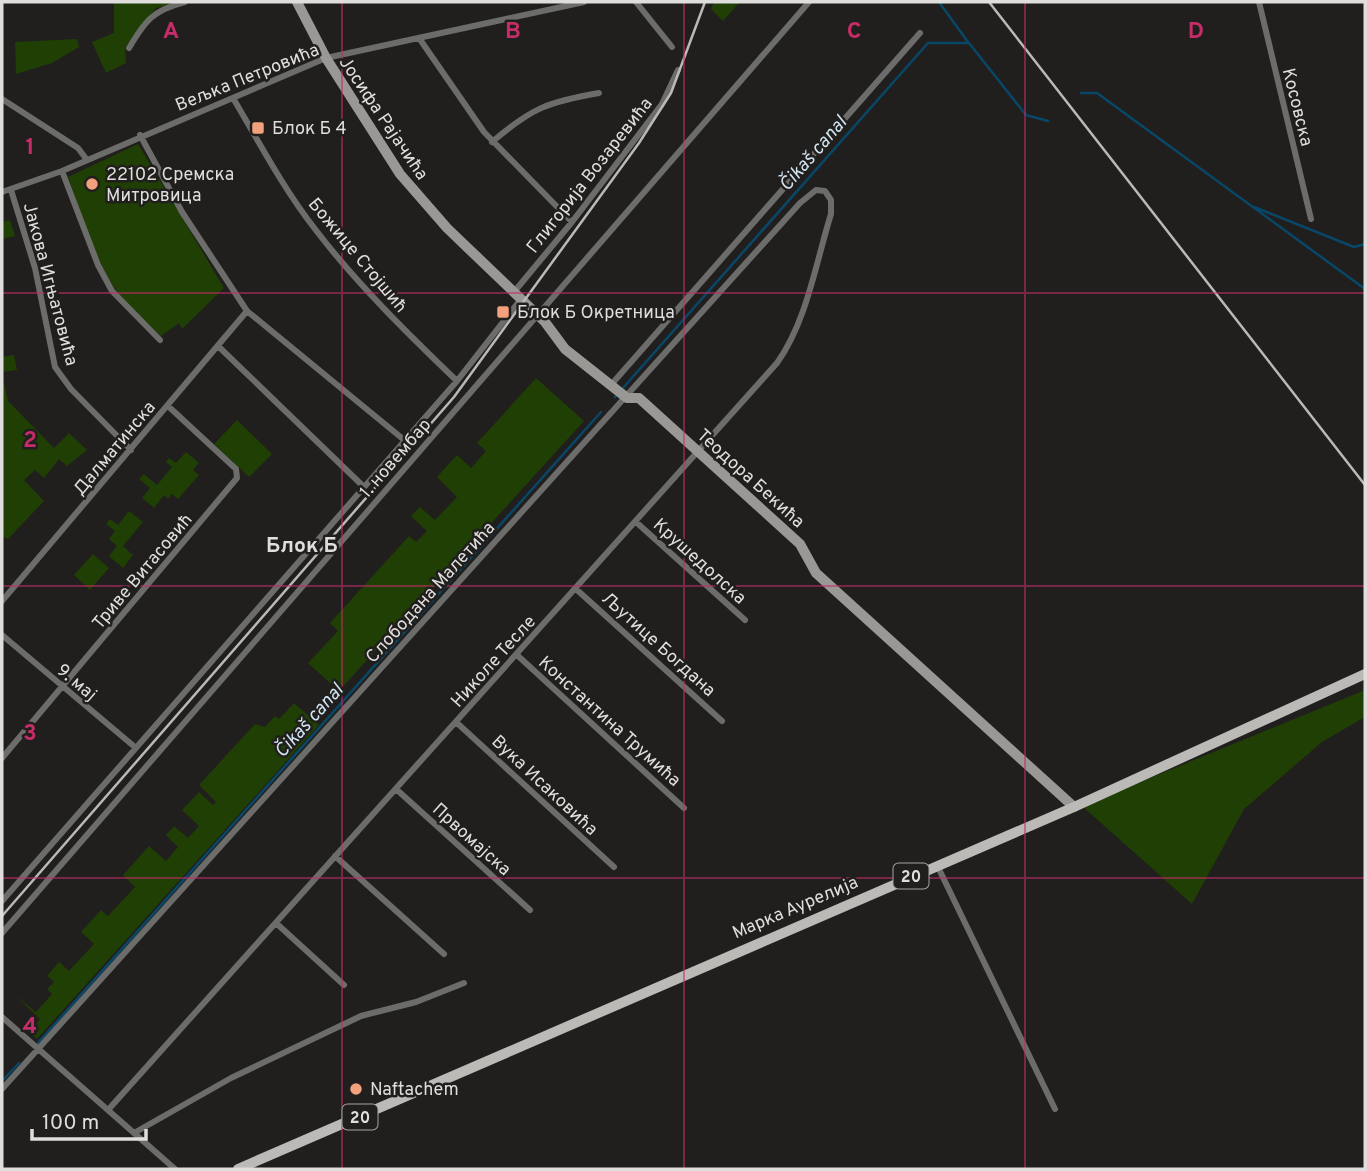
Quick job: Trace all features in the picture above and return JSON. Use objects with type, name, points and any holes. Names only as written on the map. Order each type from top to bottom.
[{"type":"main road","name":"Марка Аурелија","points":[[237,1169],[1073,807],[1365,674]]},
{"type":"street","points":[[129,48],[148,19],[161,10],[185,2]]},
{"type":"street","name":"Јосифа Рајачића","points":[[297,2],[326,58],[400,174],[447,228],[518,296]]},
{"type":"street","name":"Вељка Петровића","points":[[11,190],[62,171],[140,135],[326,58],[584,2]]},
{"type":"street","points":[[636,2],[672,47]]},
{"type":"street","name":"1. новембар","points":[[2,933],[809,2]]},
{"type":"street","name":"Косовска","points":[[1259,2],[1311,219]]},
{"type":"street","points":[[612,387],[920,33]]},
{"type":"street","points":[[419,38],[453,91],[492,142],[572,222]]},
{"type":"street","name":"Глигорија Возаревића","points":[[518,296],[662,104],[678,70]]},
{"type":"street","points":[[492,142],[537,108],[555,101],[598,93]]},
{"type":"street","name":"Божице Стојшић","points":[[233,98],[285,186],[326,244],[393,319],[457,381]]},
{"type":"street","points":[[2,99],[78,148],[87,160]]},
{"type":"street","points":[[140,135],[182,212],[247,311],[403,439]]},
{"type":"street","points":[[62,171],[93,254],[111,291],[160,340]]},
{"type":"street","name":"Слободана Малетића","points":[[2,1089],[800,203],[821,189],[828,194]]},
{"type":"street","name":"Јакова Игњатовића","points":[[2,192],[11,190],[35,268],[55,367],[71,389],[131,450]]},
{"type":"street","name":"Николе Тесле","points":[[108,1110],[700,452],[788,347],[831,214],[828,194]]},
{"type":"street","name":"1. новембар","points":[[2,901],[403,439],[457,381],[518,296]]},
{"type":"street","name":"Теодора Бекића","points":[[518,296],[565,349],[625,396],[639,398],[800,544],[816,573],[1073,807]]},
{"type":"street","name":"Далматинска","points":[[2,601],[247,311]]},
{"type":"street","points":[[218,346],[364,487]]},
{"type":"street","name":"Триве Витасовић","points":[[2,758],[63,689],[237,478],[234,468],[168,406]]},
{"type":"street","name":"Крушедолска","points":[[636,522],[745,620]]},
{"type":"street","name":"Љутице Богдана","points":[[576,589],[722,721]]},
{"type":"street","name":"9. мај","points":[[2,635],[135,748]]},
{"type":"street","name":"Константина Трумића","points":[[517,655],[684,808]]},
{"type":"street","name":"Вука Исаковића","points":[[456,722],[614,867]]},
{"type":"street","name":"Првомајска","points":[[396,789],[530,909]]},
{"type":"street","points":[[335,856],[444,954]]},
{"type":"street","points":[[937,865],[1055,1109]]},
{"type":"street","points":[[276,923],[344,985]]},
{"type":"street","points":[[134,1133],[207,1091],[361,1016],[416,1002],[464,984]]},
{"type":"street","points":[[2,1017],[175,1169]]},
{"type":"green space","points":[[114,2],[178,2],[156,8],[125,47],[126,63],[106,73],[92,42],[114,33]]},
{"type":"green space","points":[[714,2],[740,2],[723,21],[711,9]]},
{"type":"green space","points":[[77,39],[79,47],[52,63],[16,74],[15,42]]},
{"type":"green space","points":[[138,144],[224,288],[182,329],[179,323],[161,336],[128,305],[112,284],[93,246],[68,177]]},
{"type":"green space","points":[[10,220],[15,236],[2,239],[2,222]]},
{"type":"green space","points":[[14,355],[17,370],[2,372],[2,357]]},
{"type":"green space","points":[[2,375],[8,401],[54,448],[69,433],[87,450],[67,466],[59,459],[44,478],[35,470],[24,480],[44,501],[8,539],[2,536]]},
{"type":"green space","points":[[536,378],[584,421],[339,691],[308,663],[338,631],[330,623],[409,536],[416,542],[427,531],[411,516],[420,507],[435,520],[457,497],[437,477],[457,455],[471,468],[486,451],[477,443]]},
{"type":"green space","points":[[237,420],[272,454],[249,477],[214,444]]},
{"type":"green space","points":[[186,452],[199,463],[193,470],[199,475],[178,499],[172,494],[168,499],[164,495],[154,508],[142,498],[150,488],[139,479],[144,474],[157,485],[172,467],[166,462],[169,458],[176,463]]},
{"type":"green space","points":[[129,511],[143,522],[123,546],[133,555],[123,568],[109,556],[117,546],[109,539],[115,531],[106,524],[110,519],[118,525]]},
{"type":"green space","points":[[93,554],[109,568],[90,590],[74,575]]},
{"type":"green space","points":[[1365,690],[1365,717],[1322,742],[1244,809],[1192,904],[1082,806]]},
{"type":"green space","points":[[294,703],[319,725],[37,1039],[29,1032],[40,1019],[15,995],[36,1012],[52,994],[47,989],[54,982],[47,976],[59,962],[69,971],[94,944],[81,932],[101,910],[108,916],[135,887],[123,875],[149,846],[166,861],[178,847],[166,835],[174,826],[188,838],[199,826],[182,810],[199,792],[213,805],[216,802],[199,785],[255,724],[265,727],[275,716],[279,719]]},
{"type":"waterway","points":[[939,2],[968,42]]},
{"type":"waterway","name":"Čikaš canal","points":[[615,397],[928,43],[969,43],[1026,115],[1048,121]]},
{"type":"waterway","name":"Čikaš canal","points":[[1081,93],[1097,93],[1365,289]]},
{"type":"waterway","points":[[1254,207],[1354,247],[1365,244]]},
{"type":"waterway","name":"Čikaš canal","points":[[37,1044],[601,412]]},
{"type":"waterway","name":"Čikaš canal","points":[[2,1081],[19,1063]]},
{"type":"railway","points":[[2,916],[454,397],[639,143],[671,93],[705,2]]},
{"type":"railway","points":[[989,2],[1365,485]]},
{"type":"place","name":"Блок Б 4","points":[[258,128]]},
{"type":"place","name":"22102 Сремска Митровица","points":[[92,184]]},
{"type":"place","name":"Блок Б Окретница","points":[[503,312]]},
{"type":"place","name":"Naftachem","points":[[356,1089]]},
{"type":"district","name":"Блок Б","points":[[302,545]]}]
